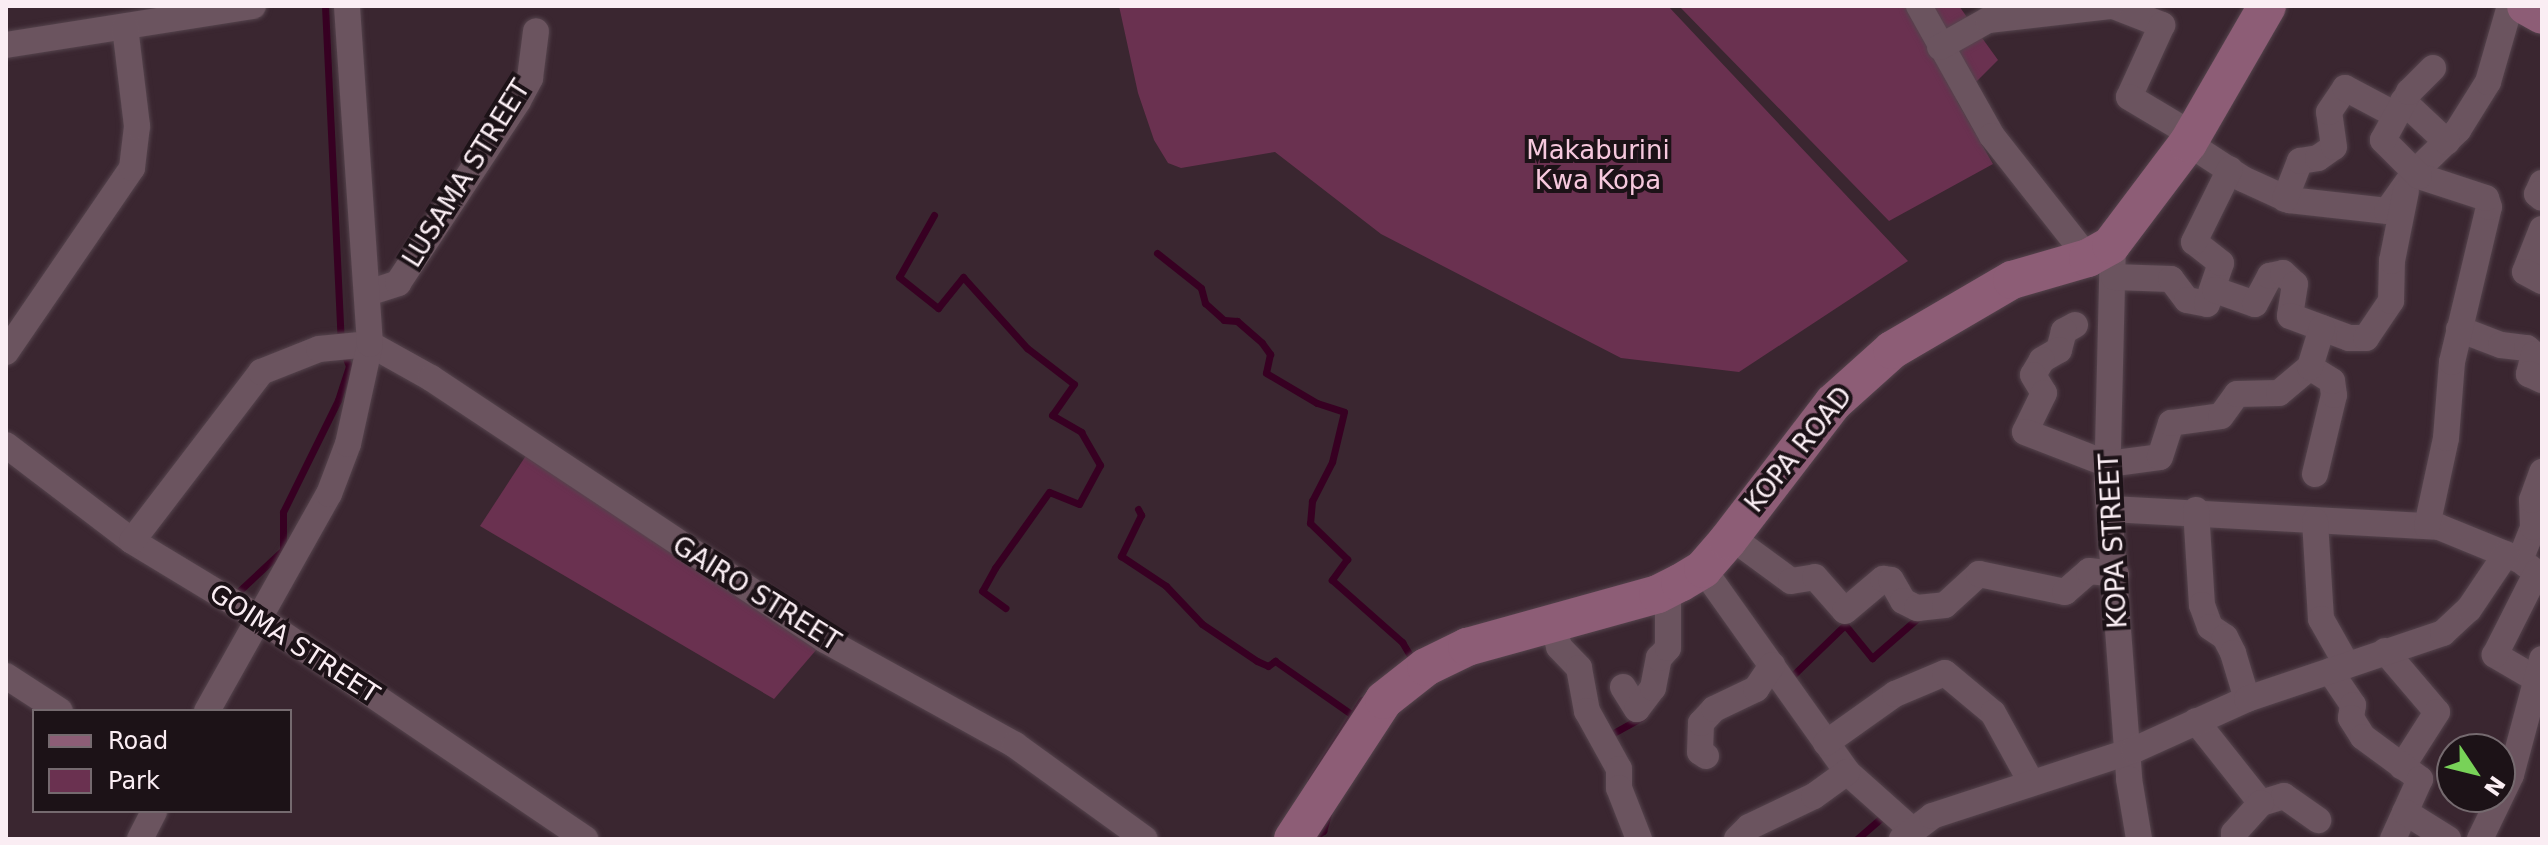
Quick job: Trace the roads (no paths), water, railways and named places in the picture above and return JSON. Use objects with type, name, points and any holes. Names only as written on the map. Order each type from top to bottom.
[{"type":"street","points":[[6,45],[253,6]]},
{"type":"street","points":[[208,709],[329,494],[348,444],[370,344],[347,6]]},
{"type":"street","points":[[1919,6],[1992,136],[2105,259],[2171,279],[2187,300],[2199,305],[2207,304],[2215,290],[2220,259],[2194,242],[2230,169]]},
{"type":"street","points":[[1940,47],[1988,20],[2111,6],[2162,25],[2129,97],[2181,128],[2188,143],[2285,199],[2322,208],[2387,211],[2410,180],[2447,142],[2488,82],[2510,6]]},
{"type":"street","points":[[2105,259],[2188,143],[2267,6]]},
{"type":"street","points":[[2526,6],[2542,15]]},
{"type":"street","points":[[6,352],[132,168],[137,126],[125,27]]},
{"type":"street","name":"LUSAMA STREET","points":[[368,293],[398,283],[518,101],[530,78],[536,31]]},
{"type":"street","points":[[2427,526],[2446,438],[2459,329],[2489,201],[2410,180],[2383,140],[2398,108],[2433,68]]},
{"type":"street","points":[[2285,199],[2300,161],[2318,158],[2334,147],[2329,112],[2345,88],[2398,108],[2447,142]]},
{"type":"street","points":[[2215,290],[2255,304],[2270,276],[2283,273],[2295,284],[2290,316],[2349,338],[2366,338],[2387,309],[2410,180]]},
{"type":"street","points":[[2542,183],[2537,194],[2542,198]]},
{"type":"street","points":[[2542,229],[2525,272],[2542,281]]},
{"type":"street","name":"KOPA STREET","points":[[2105,259],[2110,509],[2128,753],[2139,839]]},
{"type":"street","name":"KOPA ROAD","points":[[1293,839],[1384,700],[1426,667],[1453,654],[1551,620],[1668,589],[1703,569],[1833,403],[1892,350],[2012,280],[2105,259]]},
{"type":"street","points":[[2075,325],[2064,331],[2059,350],[2037,367],[2033,381],[2044,393],[2025,432],[2108,464],[2160,457],[2171,423],[2221,416],[2240,394],[2279,393],[2310,367],[2322,328]]},
{"type":"street","points":[[2459,329],[2495,344],[2527,348],[2534,354],[2529,372],[2542,380]]},
{"type":"street","points":[[132,541],[261,372],[319,349],[370,344]]},
{"type":"street","name":"GAIRO STREET","points":[[370,344],[431,378],[825,640],[1015,745],[1145,839]]},
{"type":"street","points":[[2310,367],[2332,381],[2334,395],[2315,474]]},
{"type":"street","name":"GOIMA STREET","points":[[6,445],[132,541],[259,618],[585,839]]},
{"type":"street","points":[[2480,839],[2515,764],[2539,671],[2495,655],[2526,565],[2533,527],[2532,500],[2542,472]]},
{"type":"street","points":[[2110,509],[2196,510],[2315,521],[2427,526],[2526,565]]},
{"type":"street","points":[[2196,510],[2202,605],[2210,627],[2225,637],[2233,653],[2247,699]]},
{"type":"street","points":[[2315,521],[2321,619],[2353,705],[2351,718],[2363,737],[2420,779],[2393,839]]},
{"type":"street","points":[[1731,537],[1791,581],[1815,577],[1845,611],[1883,579],[1891,580],[1903,601],[1917,608],[1945,605],[1979,574],[2065,592],[2089,571],[2116,574]]},
{"type":"street","points":[[1703,569],[1847,772],[1906,834],[1932,816],[2030,780],[2128,753],[2247,699],[2456,624],[2526,565]]},
{"type":"street","points":[[1623,687],[1637,709],[1653,688],[1659,658],[1668,648],[1668,589]]},
{"type":"street","points":[[1551,620],[1559,647],[1579,668],[1587,711],[1619,769],[1619,788],[1639,839]]},
{"type":"street","points":[[2385,651],[2437,712],[2402,767]]},
{"type":"street","points":[[1706,756],[1700,752],[1701,723],[1714,709],[1756,689],[1772,665]]},
{"type":"street","points":[[1826,743],[1895,694],[1945,673],[1993,713],[2030,780]]},
{"type":"street","points":[[6,676],[57,709]]},
{"type":"street","points":[[2196,721],[2261,803]]},
{"type":"street","points":[[1737,839],[1749,827],[1814,796],[1847,772]]},
{"type":"street","points":[[2234,839],[2234,833],[2261,803],[2284,796],[2318,820]]},
{"type":"street","points":[[2405,812],[2448,839]]},
{"type":"street","points":[[140,839],[153,813]]},
{"type":"waterway","points":[[237,593],[283,550],[283,512],[338,400],[349,366],[341,345],[325,6]]},
{"type":"waterway","points":[[934,215],[899,277],[938,308],[963,277],[1027,348],[1074,384],[1052,415],[1081,432],[1100,465],[1079,504],[1049,492],[995,568],[982,591],[1005,608]]},
{"type":"waterway","points":[[1157,253],[1201,288],[1205,303],[1224,320],[1237,321],[1262,343],[1270,354],[1266,373],[1317,403],[1344,412],[1332,462],[1312,501],[1310,523],[1347,559],[1332,580],[1402,642],[1413,660]]},
{"type":"waterway","points":[[1138,509],[1141,515],[1121,556],[1166,586],[1202,624],[1257,661],[1268,666],[1275,661],[1351,714]]},
{"type":"waterway","points":[[1789,679],[1845,625],[1872,658],[1920,616]]},
{"type":"waterway","points":[[1311,780],[1362,700]]},
{"type":"waterway","points":[[1608,736],[1642,717]]},
{"type":"waterway","points":[[1857,839],[1887,813]]},
{"type":"waterway","points":[[1316,836],[1323,831],[1328,815]]},
{"type":"park label","name":"Makaburini Kwa Kopa","points":[[1598,166]]}]
